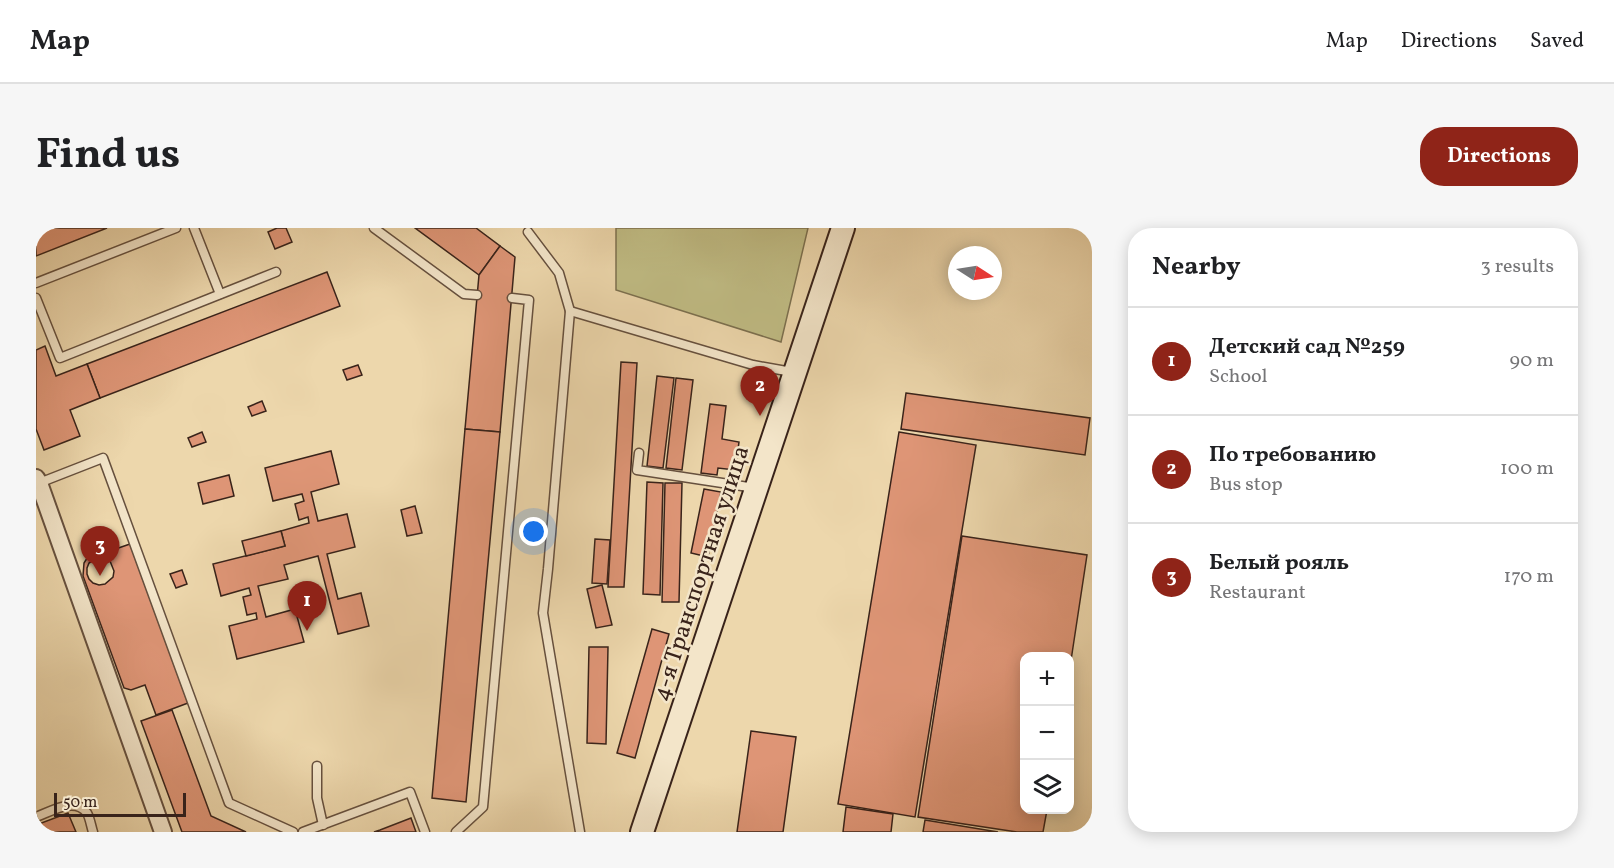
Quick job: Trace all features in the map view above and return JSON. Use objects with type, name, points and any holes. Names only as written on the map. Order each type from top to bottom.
[{"type":"main road","name":"4-я Транспортная улица","points":[[642,832],[843,228]]},
{"type":"street","points":[[37,481],[163,832]]},
{"type":"lane","points":[[36,283],[176,228]]},
{"type":"lane","points":[[194,228],[220,294]]},
{"type":"lane","points":[[374,228],[464,294],[477,295]]},
{"type":"lane","points":[[528,232],[559,273],[570,311],[549,569],[543,613],[580,832]]},
{"type":"lane","points":[[36,298],[60,358],[276,272]]},
{"type":"lane","points":[[456,832],[483,807],[529,300],[512,298]]},
{"type":"lane","points":[[570,311],[753,365],[795,373]]},
{"type":"lane","points":[[639,453],[637,470],[756,488]]},
{"type":"lane","points":[[37,481],[103,458],[229,803],[292,832]]},
{"type":"lane","points":[[317,766],[317,798],[323,825]]},
{"type":"lane","points":[[303,832],[411,792],[425,832]]},
{"type":"lane","points":[[36,817],[62,807],[76,806],[87,814],[93,832]]},
{"type":"shaded area","points":[[616,228],[808,228],[781,342],[616,290]]},
{"type":"building","points":[[36,228],[107,228],[36,256]]},
{"type":"building","points":[[277,228],[286,228],[292,242],[275,249],[268,232]]},
{"type":"building","points":[[415,228],[476,228],[500,246],[479,275]]},
{"type":"building","points":[[500,246],[515,257],[500,432],[465,429],[479,275]]},
{"type":"building","points":[[327,272],[340,306],[100,398],[87,364]]},
{"type":"building","points":[[45,346],[56,376],[87,364],[100,398],[70,410],[80,436],[44,450],[36,429],[36,350]]},
{"type":"building","points":[[621,362],[637,363],[624,587],[608,587]]},
{"type":"building","points":[[358,365],[362,375],[347,380],[343,370]]},
{"type":"building","points":[[657,376],[674,378],[663,468],[647,466]]},
{"type":"building","points":[[676,378],[693,380],[682,470],[666,468]]},
{"type":"building","points":[[906,393],[1090,418],[1085,455],[901,429]]},
{"type":"building","points":[[262,401],[266,411],[252,416],[248,407]]},
{"type":"building","points":[[710,404],[726,406],[722,439],[739,442],[735,470],[718,468],[717,475],[701,473]]},
{"type":"building","points":[[465,429],[500,432],[466,802],[432,798]]},
{"type":"building","points":[[202,432],[206,442],[192,447],[188,438]]},
{"type":"building","points":[[899,432],[976,445],[915,817],[838,804]]},
{"type":"building","points":[[331,451],[339,484],[311,492],[318,521],[347,514],[355,547],[327,554],[338,599],[361,593],[369,626],[338,634],[318,556],[284,565],[288,579],[258,586],[266,617],[295,609],[304,642],[237,659],[229,626],[257,619],[256,613],[247,615],[243,597],[251,595],[249,588],[221,596],[213,564],[285,546],[281,531],[309,523],[308,517],[299,520],[295,504],[304,501],[302,494],[273,501],[265,468]]},
{"type":"building","points":[[229,475],[234,496],[203,504],[198,483]]},
{"type":"building","points":[[647,482],[663,483],[660,595],[643,594]]},
{"type":"building","points":[[665,483],[682,483],[679,602],[662,602]]},
{"type":"building","points":[[704,489],[721,492],[708,557],[691,553]]},
{"type":"building","points":[[415,506],[422,533],[407,536],[401,510]]},
{"type":"building","points":[[281,531],[285,546],[246,556],[242,541]]},
{"type":"building","points":[[962,536],[1087,555],[1072,652],[1020,652],[1020,814],[1046,814],[1043,832],[1017,832],[918,817]]},
{"type":"building","points":[[595,539],[610,540],[607,584],[592,583]]},
{"type":"building","points":[[130,544],[188,703],[156,715],[145,685],[131,690],[124,688],[83,576],[84,563],[89,555],[95,552],[104,553]],"holes":[[[99,557],[110,561],[114,571],[113,577],[105,584],[93,583],[87,574],[89,563]]]},
{"type":"building","points":[[182,570],[187,584],[176,588],[170,574]]},
{"type":"building","points":[[602,585],[612,625],[596,628],[587,589]]},
{"type":"building","points":[[652,629],[669,634],[635,758],[617,753]]},
{"type":"building","points":[[589,647],[608,647],[606,744],[587,743]]},
{"type":"building","points":[[172,710],[211,816],[246,832],[182,832],[141,721]]},
{"type":"building","points":[[751,731],[796,737],[783,832],[737,832]]},
{"type":"building","points":[[846,807],[893,814],[891,832],[843,832]]},
{"type":"building","points":[[68,813],[76,832],[36,832],[36,825]]},
{"type":"building","points":[[411,818],[416,832],[374,832],[380,830]]},
{"type":"building","points":[[925,820],[998,832],[923,832]]},
{"type":"place","name":"По требованию","points":[[760,416]]},
{"type":"place","name":"Белый рояль","points":[[100,576]]},
{"type":"place","name":"Детский сад №259","points":[[307,631]]}]
